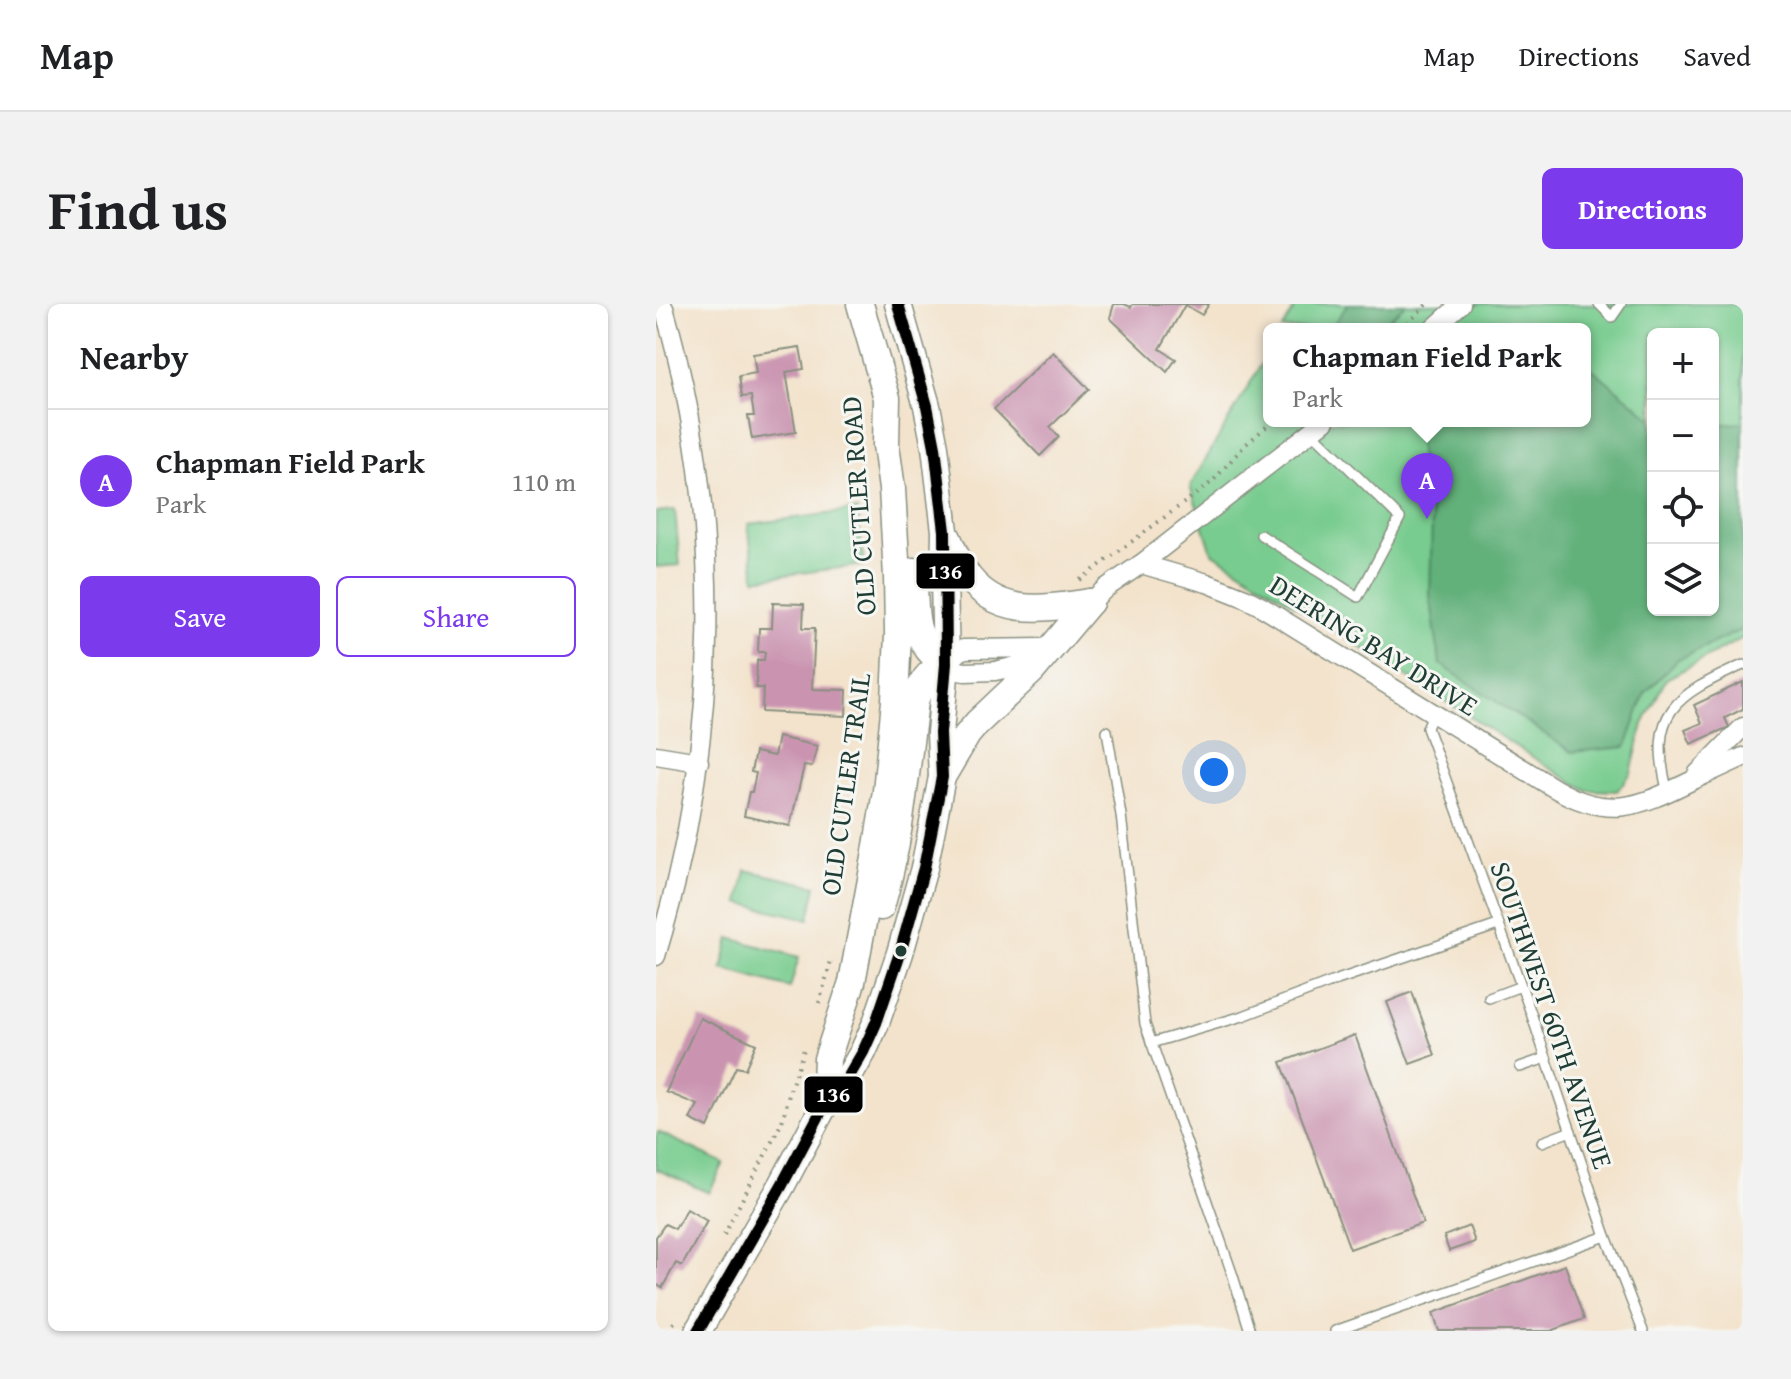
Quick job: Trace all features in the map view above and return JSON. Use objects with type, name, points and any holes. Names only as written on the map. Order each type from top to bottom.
[{"type":"main road","name":"OLD CUTLER ROAD","points":[[852,982],[886,791],[897,660],[897,577],[886,445],[887,398],[860,304]]},
{"type":"main road","points":[[698,1331],[825,1104],[848,1078],[876,1023],[924,868],[942,777],[940,733],[946,664],[945,531],[927,406],[898,304]]},
{"type":"main road","points":[[887,398],[900,440],[909,486],[917,624],[925,647],[946,664]]},
{"type":"main road","points":[[945,531],[963,570],[977,587],[997,600],[1018,607],[1035,608],[1090,602]]},
{"type":"main road","points":[[942,777],[977,723],[1033,670],[1090,602]]},
{"type":"main road","points":[[825,1104],[827,1059],[852,982],[879,915],[895,859],[915,701],[919,687],[927,676],[935,668],[946,664]]},
{"type":"street","points":[[1440,323],[1461,304]]},
{"type":"street","points":[[656,956],[682,858],[699,762],[707,639],[700,482],[677,351],[664,308]]},
{"type":"street","points":[[946,664],[963,649],[1043,648],[1106,588],[1319,427]]},
{"type":"street","name":"DEERING BAY DRIVE","points":[[1141,564],[1207,583],[1253,602],[1563,794],[1583,803],[1622,807],[1642,802],[1743,757]]},
{"type":"street","name":"DEERING BAY DRIVE","points":[[1690,781],[1743,727]]},
{"type":"street","points":[[656,755],[699,762]]},
{"type":"lane","points":[[1599,304],[1612,317],[1621,304]]},
{"type":"lane","points":[[1261,535],[1358,597],[1400,518],[1319,427]]},
{"type":"lane","points":[[1668,793],[1661,741],[1675,704],[1688,692],[1743,665]]},
{"type":"lane","name":"SOUTHWEST 60TH AVENUE","points":[[1433,714],[1427,728],[1521,986],[1606,1236],[1643,1331]]},
{"type":"lane","points":[[1107,731],[1121,815],[1145,1024],[1250,1331]]},
{"type":"lane","points":[[1151,1043],[1243,1016],[1498,925]]},
{"type":"lane","points":[[1489,998],[1521,986]]},
{"type":"lane","points":[[1520,1067],[1546,1058]]},
{"type":"lane","points":[[1542,1142],[1571,1131]]},
{"type":"lane","points":[[1335,1331],[1606,1236]]},
{"type":"path","points":[[1408,323],[1427,304]]},
{"type":"path","points":[[1072,582],[1080,580],[1212,482],[1244,446],[1266,427]]},
{"type":"path","points":[[818,1007],[834,950]]},
{"type":"path","points":[[721,1241],[782,1122],[805,1045]]},
{"type":"path","points":[[669,1331],[683,1308]]},
{"type":"green space","points":[[1297,304],[1743,304],[1743,638],[1666,679],[1643,724],[1631,773],[1617,791],[1587,790],[1559,774],[1212,552],[1190,486],[1263,361],[1263,427],[1591,427],[1591,323],[1286,323]]},
{"type":"green space","points":[[1348,304],[1406,304],[1385,323],[1334,323]]},
{"type":"green space","points":[[1591,368],[1647,414],[1647,616],[1719,616],[1719,425],[1743,423],[1743,629],[1678,659],[1645,693],[1626,747],[1572,752],[1440,664],[1430,595],[1432,519],[1415,427],[1591,427]]},
{"type":"green space","points":[[675,510],[680,565],[656,567],[656,512]]},
{"type":"green space","points":[[857,510],[864,565],[755,579],[748,524]]},
{"type":"green space","points":[[746,870],[816,886],[809,919],[739,903]]},
{"type":"green space","points":[[730,938],[799,957],[790,988],[722,969]]},
{"type":"green space","points":[[658,1132],[724,1163],[709,1193],[656,1169]]},
{"type":"building","points":[[1114,304],[1131,307],[1133,304],[1209,304],[1202,315],[1185,305],[1160,349],[1176,359],[1167,372],[1110,318]]},
{"type":"building","points":[[800,347],[804,369],[786,372],[796,432],[752,439],[748,416],[754,416],[751,396],[742,397],[739,376],[756,373],[753,354]]},
{"type":"building","points":[[1053,352],[1089,389],[1050,427],[1059,437],[1040,456],[994,409]]},
{"type":"building","points":[[773,603],[804,604],[803,628],[815,628],[812,689],[847,690],[846,716],[762,712],[763,688],[756,688],[757,660],[764,660],[765,652],[758,652],[759,628],[772,628]]},
{"type":"building","points":[[1743,682],[1743,709],[1725,718],[1729,727],[1691,744],[1685,730],[1702,723],[1694,705]]},
{"type":"building","points":[[778,737],[817,746],[812,767],[804,766],[790,826],[744,816],[756,773],[751,772],[755,752],[774,756]]},
{"type":"building","points":[[1412,992],[1435,1055],[1410,1064],[1387,1002]]},
{"type":"building","points":[[700,1018],[756,1044],[745,1069],[736,1067],[708,1128],[690,1119],[698,1105],[666,1092]]},
{"type":"building","points":[[1355,1035],[1423,1223],[1350,1249],[1281,1062]]},
{"type":"building","points":[[687,1209],[707,1221],[682,1266],[676,1263],[662,1288],[656,1284],[656,1237],[665,1224],[675,1229]]},
{"type":"building","points":[[1469,1226],[1475,1242],[1449,1251],[1444,1236]]},
{"type":"building","points":[[1565,1265],[1584,1319],[1551,1331],[1439,1331],[1433,1313]]},
{"type":"transit line","name":"136","points":[[698,1331],[825,1104],[848,1078],[876,1023],[924,868],[942,777],[940,733],[946,664],[945,531],[927,406],[898,304]]},
{"type":"place","name":"Chapman Field Park","points":[[1427,519]]}]
